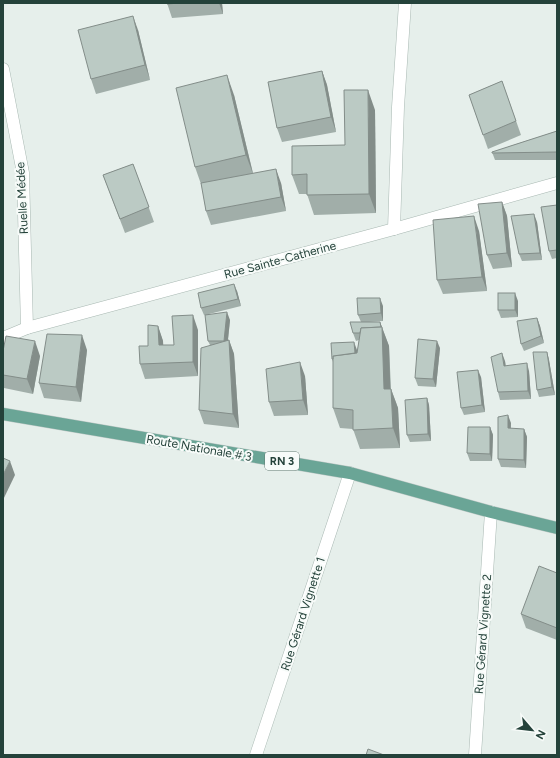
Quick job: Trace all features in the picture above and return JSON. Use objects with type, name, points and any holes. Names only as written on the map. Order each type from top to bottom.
[{"type":"main road","name":"Route Nationale # 3","points":[[3,414],[350,473],[491,512],[557,528]]},
{"type":"street","points":[[394,229],[398,107],[405,3]]},
{"type":"street","name":"Ruelle Médée","points":[[3,69],[23,173],[27,328]]},
{"type":"street","name":"Rue Sainte-Catherine","points":[[3,338],[27,328],[394,229],[557,183]]},
{"type":"street","name":"Rue Gérard Vignette 1","points":[[256,755],[350,473]]},
{"type":"street","name":"Rue Gérard Vignette 2","points":[[475,755],[491,512]]},
{"type":"building","points":[[133,16],[145,65],[91,79],[78,30]]},
{"type":"building","points":[[322,71],[331,117],[277,128],[268,82]]},
{"type":"building","points":[[227,75],[246,155],[195,167],[176,88]]},
{"type":"building","points":[[502,81],[516,121],[483,135],[469,95]]},
{"type":"building","points":[[344,90],[368,90],[369,194],[307,195],[307,174],[292,175],[292,146],[345,145]]},
{"type":"building","points":[[557,131],[557,152],[492,153],[492,152]]},
{"type":"building","points":[[133,164],[149,207],[120,219],[103,175]]},
{"type":"building","points":[[276,169],[281,197],[206,211],[201,183]]},
{"type":"building","points":[[502,202],[507,253],[487,255],[478,204]]},
{"type":"building","points":[[557,205],[557,250],[549,251],[541,207]]},
{"type":"building","points":[[534,214],[540,253],[519,254],[511,216]]},
{"type":"building","points":[[474,216],[482,277],[437,280],[433,220]]},
{"type":"building","points":[[234,284],[238,299],[201,308],[198,293]]},
{"type":"building","points":[[498,293],[515,293],[515,310],[498,310]]},
{"type":"building","points":[[357,298],[380,298],[381,313],[358,315]]},
{"type":"building","points":[[227,312],[224,341],[208,341],[205,315]]},
{"type":"building","points":[[193,315],[193,362],[140,364],[139,346],[148,346],[148,325],[158,326],[159,345],[174,345],[172,316]]},
{"type":"building","points":[[537,318],[541,336],[521,344],[517,321]]},
{"type":"building","points":[[350,322],[380,322],[381,327],[361,328],[360,333],[353,333]]},
{"type":"building","points":[[382,327],[384,389],[391,389],[393,428],[353,430],[353,410],[333,408],[333,356],[357,353],[361,328]]},
{"type":"building","points":[[47,334],[82,335],[76,387],[39,383]]},
{"type":"building","points":[[6,336],[35,341],[27,379],[3,375],[3,351]]},
{"type":"building","points":[[418,339],[437,341],[433,379],[415,378]]},
{"type":"building","points":[[229,340],[233,414],[199,410],[201,348]]},
{"type":"building","points":[[354,342],[355,353],[333,356],[332,359],[331,343]]},
{"type":"building","points":[[533,352],[547,352],[552,387],[537,390]]},
{"type":"building","points":[[502,353],[504,366],[527,363],[528,391],[498,392],[491,357]]},
{"type":"building","points":[[300,362],[303,400],[269,402],[266,369]]},
{"type":"building","points":[[478,370],[482,405],[461,408],[457,372]]},
{"type":"building","points":[[427,398],[428,434],[407,435],[405,400]]},
{"type":"building","points":[[508,415],[508,428],[524,429],[524,460],[498,459],[498,417]]},
{"type":"building","points":[[468,427],[490,427],[490,454],[467,453]]},
{"type":"building","points":[[3,458],[10,461],[3,475]]},
{"type":"building","points":[[539,566],[557,573],[557,628],[521,614]]},
{"type":"building","points":[[368,749],[384,755],[366,755]]}]
